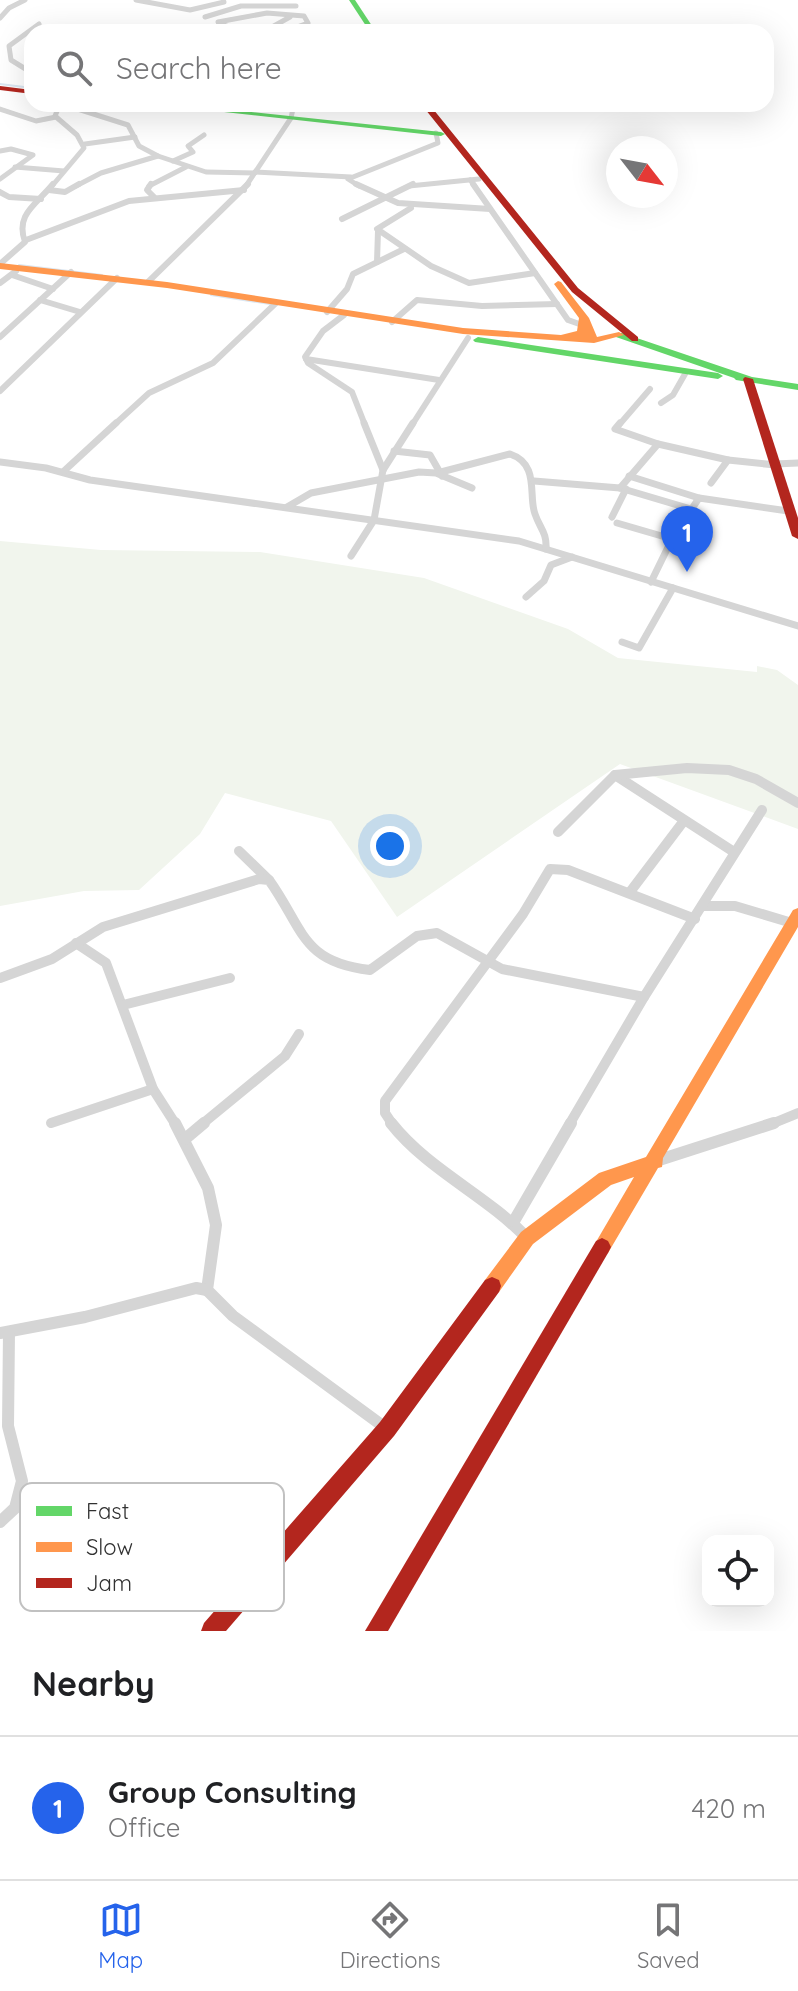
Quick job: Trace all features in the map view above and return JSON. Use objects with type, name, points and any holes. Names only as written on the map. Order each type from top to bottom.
[{"type":"main road","points":[[345,0],[360,24]]},
{"type":"main road","points":[[352,0],[368,24]]},
{"type":"main road","points":[[0,88],[24,91]]},
{"type":"main road","points":[[299,112],[439,133]]},
{"type":"main road","points":[[422,112],[584,322],[594,340],[592,351],[613,362],[642,357],[646,348],[575,290],[431,112]]},
{"type":"main road","points":[[8,268],[148,282],[685,374],[798,387]]},
{"type":"main road","points":[[555,339],[576,335],[584,322]]},
{"type":"main road","points":[[410,325],[555,339],[594,340],[611,335],[638,340],[748,379]]},
{"type":"main road","points":[[748,379],[798,536]]},
{"type":"main road","points":[[376,1631],[796,921]]},
{"type":"main road","points":[[284,1545],[387,1429],[527,1238],[605,1179],[656,1161]]},
{"type":"main road","points":[[212,1631],[228,1611]]},
{"type":"street","points":[[6,0],[24,1]]},
{"type":"street","points":[[136,0],[186,9],[223,24]]},
{"type":"street","points":[[241,6],[247,0]]},
{"type":"street","points":[[0,18],[9,8],[24,1]]},
{"type":"street","points":[[186,9],[224,2]]},
{"type":"street","points":[[205,17],[241,6],[296,6]]},
{"type":"street","points":[[0,8],[9,8]]},
{"type":"street","points":[[218,22],[267,13],[304,16],[307,24]]},
{"type":"street","points":[[280,24],[297,16]]},
{"type":"street","points":[[24,35],[9,46],[13,63],[24,69]]},
{"type":"street","points":[[2,111],[36,121],[56,117]]},
{"type":"street","points":[[56,117],[58,112]]},
{"type":"street","points":[[87,112],[128,125],[139,146],[158,156],[186,167],[215,173],[351,177],[370,173],[438,143],[439,133]]},
{"type":"street","points":[[148,282],[244,190],[291,112]]},
{"type":"street","points":[[56,117],[85,144]]},
{"type":"street","points":[[173,161],[193,152],[188,146],[204,135]]},
{"type":"street","points":[[26,240],[20,228],[22,216],[49,190],[85,144],[135,137]]},
{"type":"street","points":[[0,151],[11,149],[33,155],[0,179]]},
{"type":"street","points":[[49,190],[65,192],[101,173],[158,156]]},
{"type":"street","points":[[15,167],[64,171]]},
{"type":"street","points":[[154,197],[148,187],[186,167]]},
{"type":"street","points":[[351,177],[348,179],[361,189],[411,208],[490,209]]},
{"type":"street","points":[[342,219],[416,183],[474,179],[490,209],[557,304],[571,322],[584,322]]},
{"type":"street","points":[[0,283],[26,240],[123,202],[244,190]]},
{"type":"street","points":[[0,192],[41,199]]},
{"type":"street","points":[[377,262],[379,225],[411,208]]},
{"type":"street","points":[[378,231],[434,268],[448,271],[469,283],[535,273]]},
{"type":"street","points":[[327,312],[368,266],[404,249]]},
{"type":"street","points":[[8,268],[53,289]]},
{"type":"street","points":[[0,337],[71,272]]},
{"type":"street","points":[[0,391],[117,278]]},
{"type":"street","points":[[40,300],[80,312]]},
{"type":"street","points":[[392,322],[417,300],[482,306],[557,304]]},
{"type":"street","points":[[64,471],[92,450],[149,393],[213,363],[276,303]]},
{"type":"street","points":[[306,359],[313,343],[344,315]]},
{"type":"street","points":[[351,556],[374,520],[383,475],[394,451],[468,338]]},
{"type":"street","points":[[306,359],[439,380]]},
{"type":"street","points":[[306,359],[352,392],[383,475]]},
{"type":"street","points":[[661,403],[673,395],[685,374]]},
{"type":"street","points":[[650,389],[615,429],[658,444],[728,460],[798,463]]},
{"type":"street","points":[[658,444],[629,476],[615,520],[672,539]]},
{"type":"street","points":[[394,451],[430,455],[442,474]]},
{"type":"street","points":[[442,474],[514,454],[534,481],[534,513],[547,533],[546,549]]},
{"type":"street","points":[[711,483],[728,460]]},
{"type":"street","points":[[0,469],[4,462],[64,471],[90,480],[504,538],[798,626]]},
{"type":"street","points":[[287,507],[311,493],[383,475],[442,474],[472,488]]},
{"type":"street","points":[[629,476],[699,498],[788,511]]},
{"type":"street","points":[[534,481],[623,489],[691,509]]},
{"type":"street","points":[[651,582],[672,539],[699,498]]},
{"type":"street","points":[[526,597],[544,581],[547,568],[572,557]]},
{"type":"street","points":[[622,642],[639,648],[673,588]]},
{"type":"street","points":[[558,832],[615,775],[729,769],[746,774],[798,803]]},
{"type":"street","points":[[615,775],[683,822],[734,852]]},
{"type":"street","points":[[514,1221],[644,997],[762,810]]},
{"type":"street","points":[[630,892],[683,822]]},
{"type":"street","points":[[239,851],[269,880],[306,943],[331,961],[370,970],[429,931],[447,935],[484,962],[517,973],[644,997]]},
{"type":"street","points":[[527,1238],[514,1221],[390,1123],[384,1110],[393,1087],[469,990],[484,962],[523,914],[550,869],[562,868],[695,919]]},
{"type":"street","points":[[0,978],[41,964],[103,927],[250,881],[269,880]]},
{"type":"street","points":[[702,906],[735,906],[796,921]]},
{"type":"street","points":[[76,943],[106,963],[153,1089],[185,1139],[214,1209],[215,1240],[206,1276],[207,1290]]},
{"type":"street","points":[[123,1005],[230,978]]},
{"type":"street","points":[[185,1139],[285,1056],[299,1034]]},
{"type":"street","points":[[51,1123],[153,1089]]},
{"type":"street","points":[[656,1161],[749,1134],[798,1113]]},
{"type":"street","points":[[21,1483],[8,1426],[4,1333],[85,1317],[196,1288],[207,1290],[233,1316],[387,1429]]},
{"type":"street","points":[[0,1522],[15,1508],[20,1489]]},
{"type":"shaded area","points":[[0,541],[101,550],[260,552],[424,578],[568,629],[618,658],[757,672],[757,666],[777,670],[798,685],[798,829],[620,764],[397,917],[331,821],[225,793],[200,834],[139,890],[84,891],[0,906]]},
{"type":"waterway","points":[[0,84],[24,87]]},
{"type":"waterway","points":[[19,265],[102,275]]},
{"type":"waterway","points":[[211,295],[270,304]]},
{"type":"traffic: fast","points":[[352,0],[368,24]]},
{"type":"traffic: fast","points":[[231,112],[441,134]]},
{"type":"traffic: fast","points":[[619,335],[748,379]]},
{"type":"traffic: fast","points":[[478,340],[718,376]]},
{"type":"traffic: fast","points":[[739,378],[798,387]]},
{"type":"traffic: slow","points":[[0,266],[167,285],[463,331],[594,340],[619,335]]},
{"type":"traffic: slow","points":[[558,284],[584,318],[594,340]]},
{"type":"traffic: slow","points":[[555,339],[581,333],[584,318]]},
{"type":"traffic: slow","points":[[602,1247],[798,914]]},
{"type":"traffic: slow","points":[[492,1286],[527,1238],[605,1179],[656,1161]]},
{"type":"traffic: jam","points":[[0,88],[24,91]]},
{"type":"traffic: jam","points":[[431,112],[575,290],[635,339]]},
{"type":"traffic: jam","points":[[748,379],[798,536]]},
{"type":"traffic: jam","points":[[376,1631],[602,1247]]},
{"type":"traffic: jam","points":[[284,1548],[387,1429],[492,1286]]},
{"type":"traffic: jam","points":[[212,1631],[229,1611]]},
{"type":"place","name":"Group Consulting","points":[[687,572]]}]
